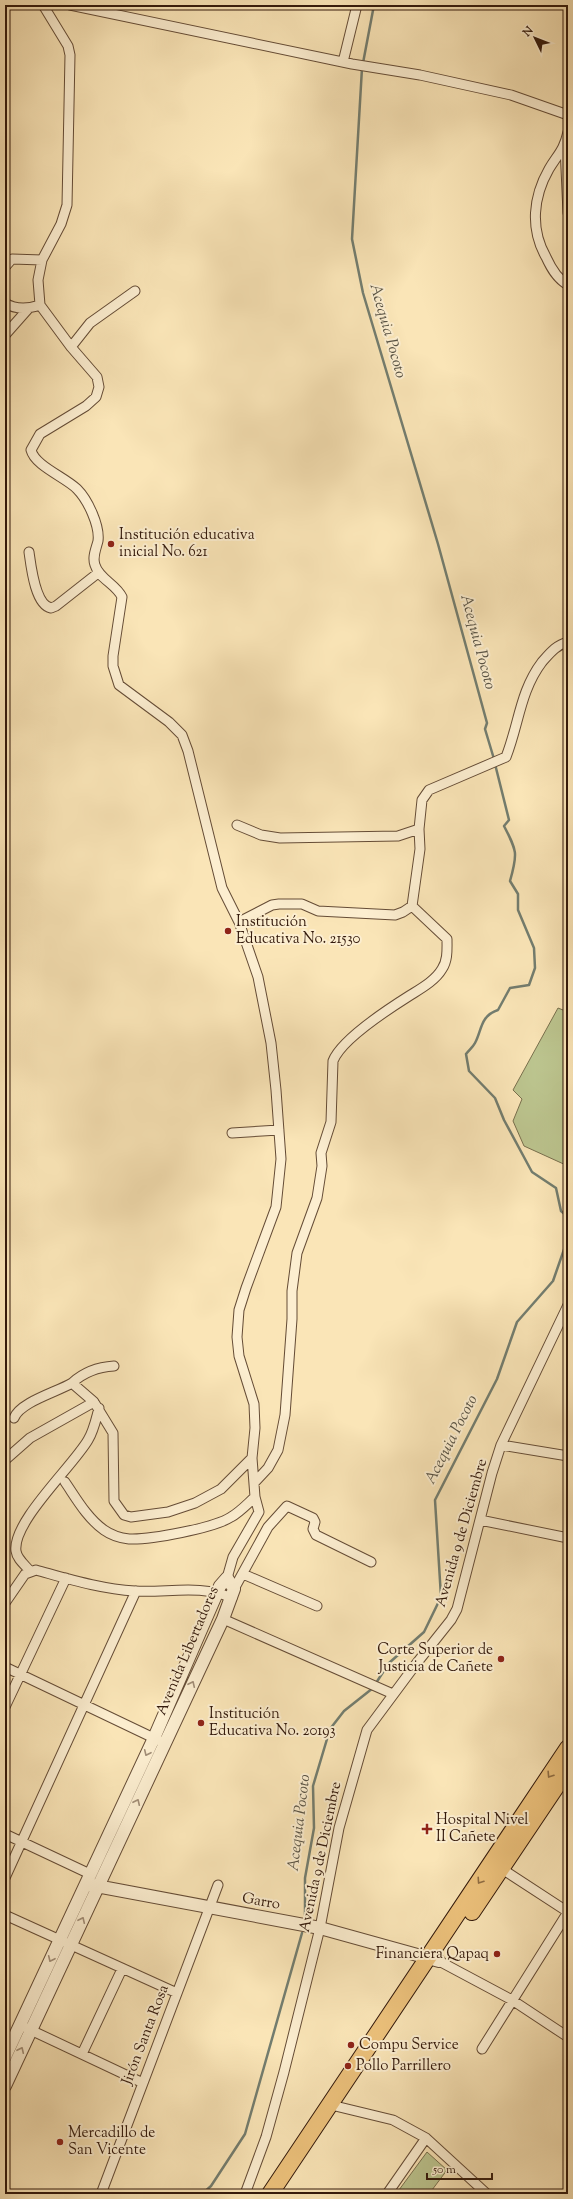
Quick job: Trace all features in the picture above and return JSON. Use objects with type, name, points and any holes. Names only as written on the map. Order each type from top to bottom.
[{"type":"highway","points":[[283,2194],[336,2106],[537,1805],[568,1748]]},
{"type":"highway","points":[[537,1805],[568,1769]]},
{"type":"highway","points":[[270,2194],[336,2106]]},
{"type":"street","points":[[43,5],[68,46],[70,55],[67,205],[62,224],[42,260],[38,280],[40,305],[71,347],[97,376],[99,387],[96,397],[86,406],[40,434],[31,450],[32,455],[77,489],[97,523],[98,541],[94,564],[98,573],[120,592],[122,597],[113,656],[113,666],[117,682],[169,722],[182,735],[188,751],[222,888],[239,922],[258,977],[271,1043],[281,1159],[276,1207],[239,1310],[237,1336],[239,1356],[254,1404],[255,1428],[252,1458],[255,1498],[259,1512],[233,1558],[227,1578]]},
{"type":"street","points":[[70,5],[347,63],[420,75],[511,95],[568,115]]},
{"type":"street","points":[[347,63],[357,5]]},
{"type":"street","points":[[568,132],[565,146],[568,214]]},
{"type":"street","points":[[565,146],[548,170],[536,198],[534,218],[540,246],[561,282],[568,285]]},
{"type":"street","points":[[5,267],[12,258],[42,260]]},
{"type":"street","points":[[71,347],[90,323],[135,291]]},
{"type":"street","points":[[5,303],[16,308],[28,309],[40,305]]},
{"type":"street","points":[[5,335],[28,309]]},
{"type":"street","points":[[29,552],[34,583],[44,605],[47,608],[56,606],[98,573]]},
{"type":"street","points":[[239,922],[272,905],[279,904],[302,904],[323,912],[395,914],[403,912],[412,906],[420,849],[419,829],[422,800],[429,790],[500,761],[506,755],[523,696],[530,680],[550,652],[560,644],[568,642]]},
{"type":"street","points":[[237,825],[261,835],[280,838],[398,836],[419,829]]},
{"type":"street","points":[[254,1484],[268,1468],[278,1450],[285,1415],[292,1319],[292,1291],[297,1253],[317,1198],[322,1166],[321,1153],[331,1122],[333,1061],[336,1053],[354,1036],[426,985],[442,969],[447,955],[447,939],[412,906]]},
{"type":"street","points":[[232,1133],[279,1130]]},
{"type":"street","name":"Avenida 9 de Diciembre","points":[[246,2194],[259,2158],[282,2079],[320,1928],[339,1828],[367,1730],[454,1615],[461,1598],[492,1473],[501,1445],[568,1306]]},
{"type":"street","points":[[14,1418],[18,1411],[27,1405],[72,1384],[82,1373],[103,1367],[114,1366]]},
{"type":"street","points":[[72,1384],[97,1405],[113,1433],[114,1501],[124,1515],[131,1517],[168,1512],[195,1503],[221,1489],[237,1475],[252,1458]]},
{"type":"street","points":[[5,1460],[30,1438],[97,1405]]},
{"type":"street","points":[[30,1571],[17,1556],[16,1550],[20,1531],[40,1500],[88,1441],[94,1429],[97,1405]]},
{"type":"street","points":[[501,1445],[568,1456]]},
{"type":"street","points":[[65,1482],[88,1515],[103,1529],[116,1536],[128,1539],[149,1538],[217,1523],[231,1518],[255,1498]]},
{"type":"street","points":[[5,1603],[16,1584],[30,1571],[36,1570],[108,1588],[136,1591],[218,1592],[233,1594],[268,1527],[287,1506],[313,1518],[315,1520],[313,1529],[316,1535],[371,1562]]},
{"type":"street","points":[[480,1520],[568,1538]]},
{"type":"street","points":[[243,1574],[317,1606]]},
{"type":"street","points":[[5,1707],[66,1578]]},
{"type":"street","name":"Avenida Libertadores","points":[[159,1741],[218,1592],[227,1578]]},
{"type":"street","name":"Avenida Libertadores","points":[[5,2086],[25,2027],[91,1882],[159,1741],[223,1619],[233,1594],[227,1578]]},
{"type":"street","points":[[5,1878],[136,1591]]},
{"type":"street","points":[[223,1619],[393,1694]]},
{"type":"street","points":[[5,1667],[159,1741]]},
{"type":"street","points":[[5,1834],[22,1842],[91,1882]]},
{"type":"street","points":[[482,2048],[568,1912],[497,1865]]},
{"type":"street","name":"Garro","points":[[91,1882],[209,1909],[320,1928],[434,1959]]},
{"type":"street","name":"Jirón Santa Rosa","points":[[101,2194],[218,1885]]},
{"type":"street","points":[[5,1915],[177,1993]]},
{"type":"street","points":[[434,1959],[512,2000],[568,2036]]},
{"type":"street","points":[[82,2054],[122,1968]]},
{"type":"street","points":[[25,2027],[143,2083]]},
{"type":"street","name":"Avenida Libertadores","points":[[5,2056],[25,2027]]},
{"type":"street","points":[[336,2106],[393,2120],[426,2138],[487,2194]]},
{"type":"street","points":[[387,2194],[426,2138]]},
{"type":"green space","points":[[558,1008],[568,1012],[568,1166],[524,1146],[513,1121],[522,1099],[513,1090]]},
{"type":"green space","points":[[427,2152],[447,2170],[429,2194],[396,2194]]},
{"type":"waterway","name":"Acequia Pocoto","points":[[363,63],[374,5]]},
{"type":"waterway","name":"Acequia Pocoto","points":[[362,68],[352,239],[363,293],[438,544],[487,723],[485,729],[494,759]]},
{"type":"waterway","name":"Acequia Pocoto","points":[[495,764],[509,820],[504,826],[512,841],[515,852],[510,881],[518,894],[518,910],[534,948],[535,968],[529,985],[510,988],[498,1010],[488,1016],[482,1024],[475,1043],[466,1054],[469,1071],[495,1098],[504,1120],[532,1172],[556,1188],[561,1211],[568,1217]]},
{"type":"waterway","name":"Acequia Pocoto","points":[[376,1683],[389,1663],[424,1632],[441,1597],[435,1500],[497,1379],[517,1322],[553,1281],[568,1238]]},
{"type":"waterway","name":"Acequia Pocoto","points":[[305,1915],[305,1878],[314,1828],[313,1786],[330,1729],[344,1711],[373,1688]]},
{"type":"waterway","name":"Acequia Pocoto","points":[[202,2194],[211,2186],[245,2134],[302,1933]]},
{"type":"place","name":"Institución educativa inicial No. 621","points":[[111,544]]},
{"type":"place","name":"Institución Educativa No. 21530","points":[[228,931]]},
{"type":"place","name":"Corte Superior de Justicia de Cañete","points":[[501,1659]]},
{"type":"place","name":"Institución Educativa No. 20193","points":[[201,1723]]},
{"type":"place","name":"Hospital Nivel II Cañete","points":[[427,1829]]},
{"type":"place","name":"Financiera Qapaq","points":[[497,1954]]},
{"type":"place","name":"Compu Service","points":[[351,2045]]},
{"type":"place","name":"Pollo Parrillero","points":[[348,2066]]},
{"type":"place","name":"Mercadillo de San Vicente","points":[[60,2142]]}]
